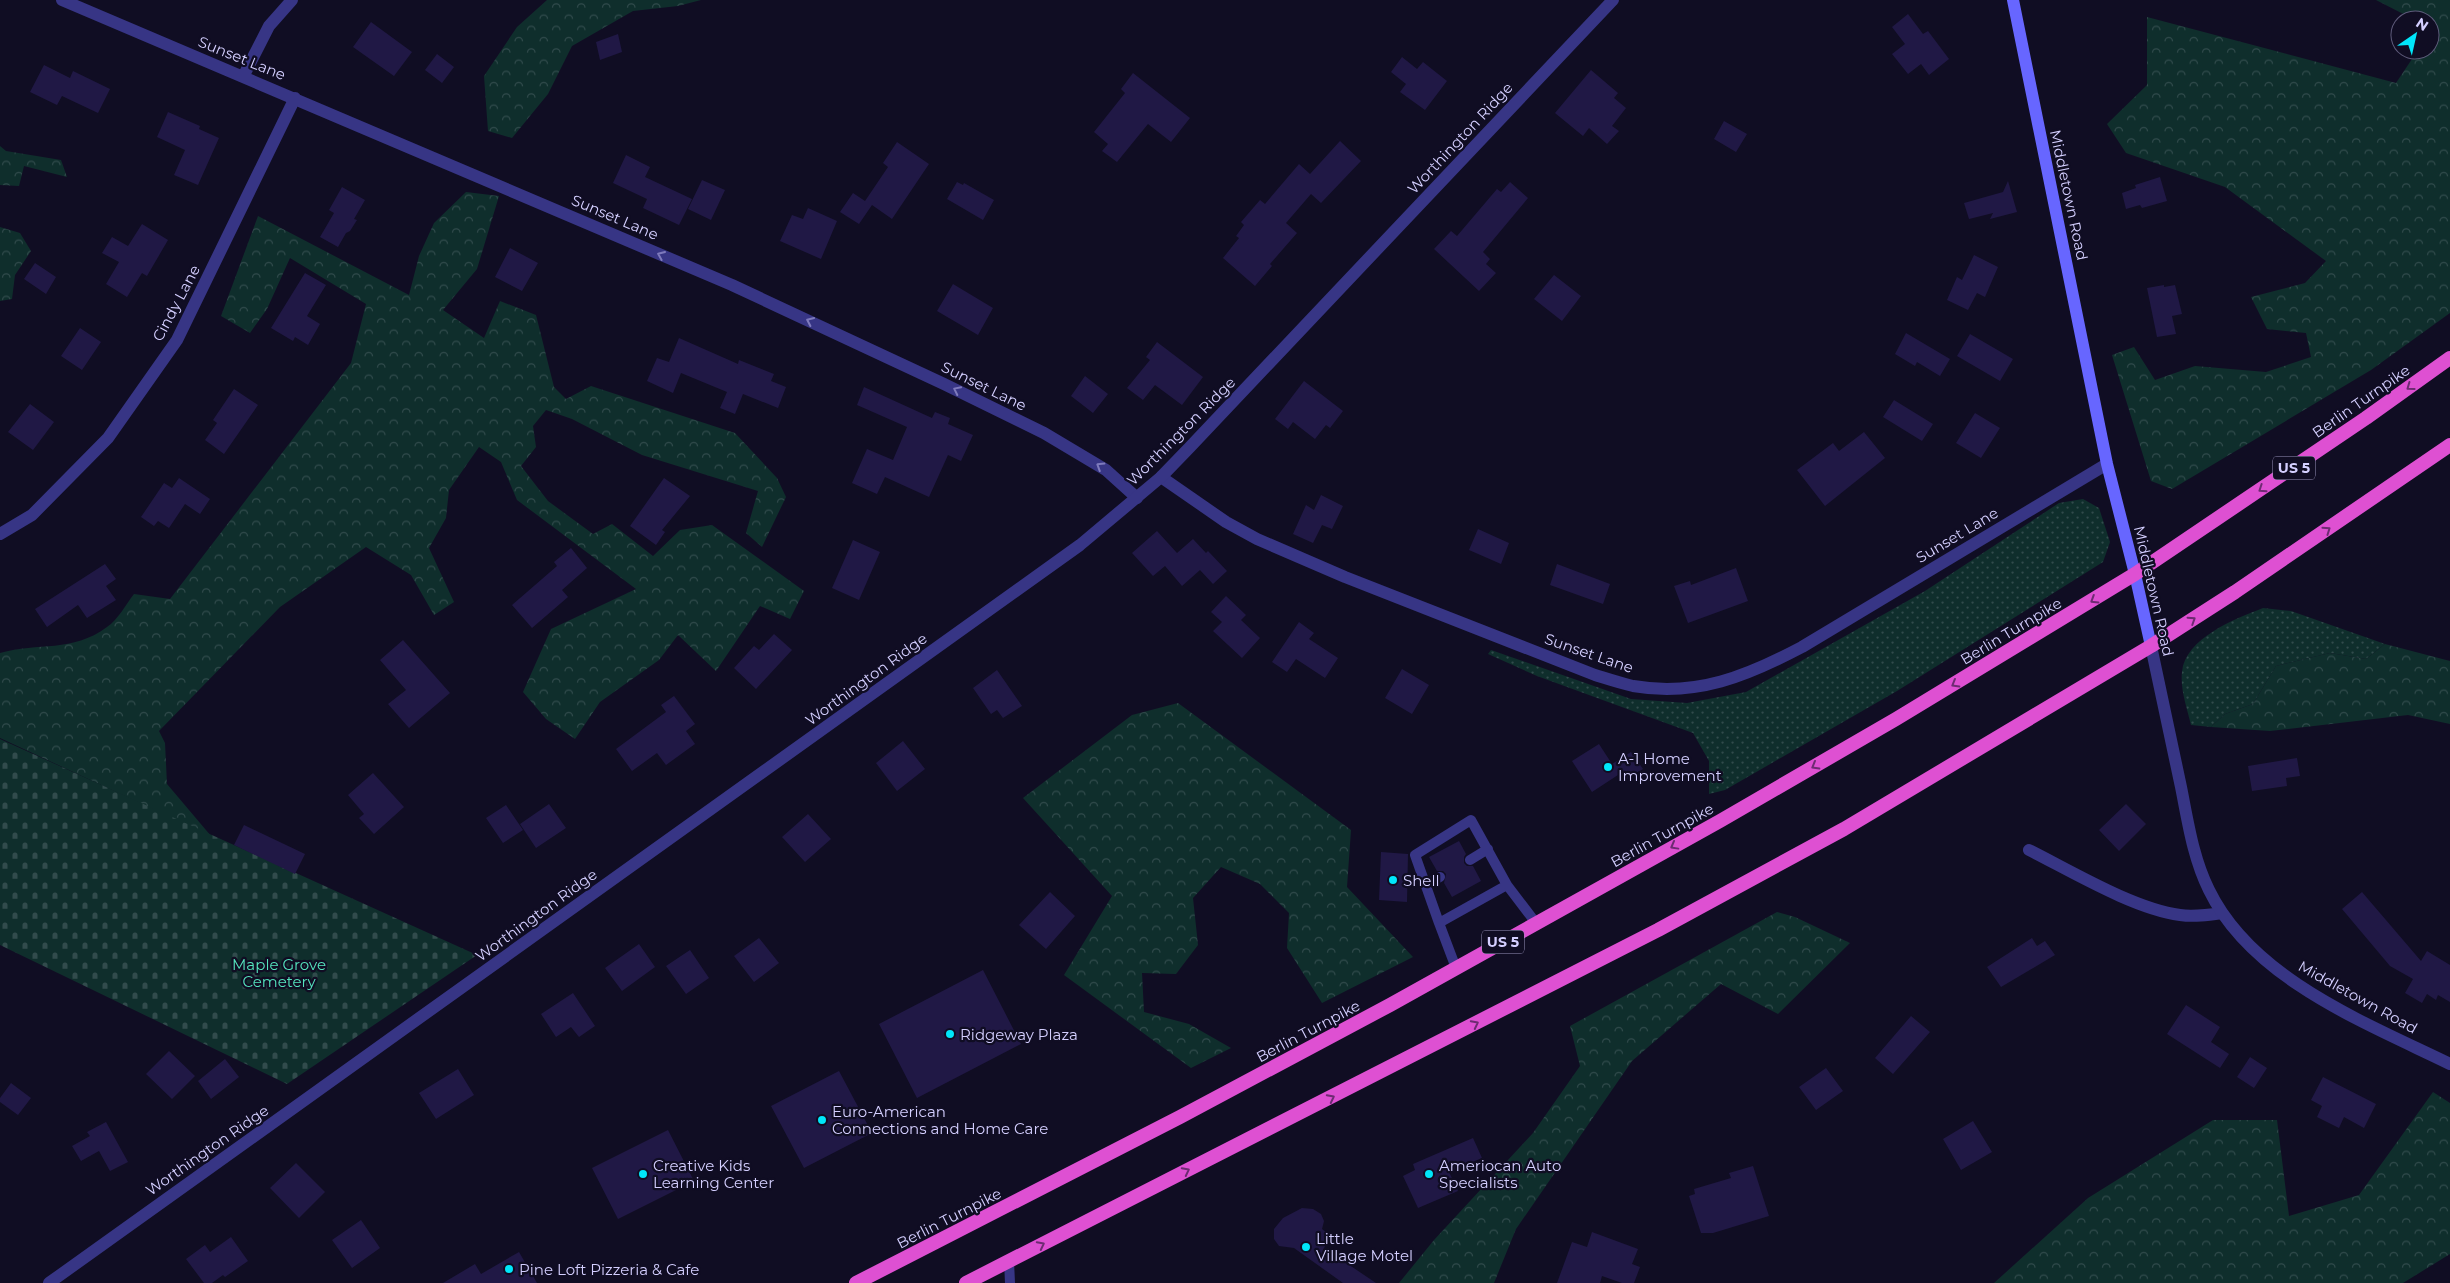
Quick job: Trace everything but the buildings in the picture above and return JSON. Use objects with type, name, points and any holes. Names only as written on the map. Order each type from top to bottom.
[{"type":"highway","name":"Berlin Turnpike","points":[[856,1283],[1180,1117],[1456,968],[1896,719],[2135,574],[2343,434],[2450,358]]},
{"type":"highway","points":[[966,1283],[1756,879],[1853,824],[2151,646],[2318,536],[2450,445]]},
{"type":"main road","name":"Middletown Road","points":[[2013,0],[2107,464],[2151,646]]},
{"type":"street","name":"Sunset Lane","points":[[62,0],[732,285],[1008,414],[1106,470],[1138,498]]},
{"type":"street","points":[[243,77],[270,26],[292,0]]},
{"type":"street","name":"Worthington Ridge","points":[[49,1283],[897,678],[1080,545],[1138,498],[1161,477],[1614,0]]},
{"type":"street","name":"Cindy Lane","points":[[0,534],[32,515],[108,438],[177,340],[295,98]]},
{"type":"street","name":"Sunset Lane","points":[[1161,477],[1226,522],[1257,539],[1336,574],[1595,675],[1632,686],[1668,689],[1703,686],[1734,679],[1766,665],[2107,464]]},
{"type":"street","name":"Middletown Road","points":[[2151,646],[2193,844],[2209,890],[2222,913],[2262,957],[2289,979],[2362,1021],[2450,1064]]},
{"type":"street","points":[[2029,850],[2129,899],[2158,910],[2187,916],[2222,913]]},
{"type":"lane","points":[[1456,968],[1415,855],[1471,820],[1507,885],[1536,923]]},
{"type":"lane","points":[[1470,860],[1488,849]]},
{"type":"lane","points":[[1426,885],[1440,877]]},
{"type":"lane","points":[[1439,923],[1507,885]]},
{"type":"lane","points":[[1009,1261],[1010,1283]]},
{"type":"green space","points":[[547,0],[701,0],[678,6],[633,11],[572,46],[548,94],[512,138],[488,131],[484,76],[517,27]]},
{"type":"green space","points":[[2376,0],[2450,0],[2450,313],[2371,370],[2172,489],[2151,481],[2112,355],[2134,347],[2155,380],[2195,366],[2266,372],[2311,357],[2306,333],[2267,329],[2251,297],[2305,283],[2326,261],[2225,187],[2126,153],[2107,124],[2147,85],[2147,17],[2396,83],[2411,60],[2440,60],[2440,10],[2396,10]]},
{"type":"green space","points":[[0,146],[6,151],[61,160],[67,177],[24,166],[19,186],[0,185]]},
{"type":"green space","points":[[466,192],[499,196],[477,269],[443,310],[484,338],[500,301],[536,315],[554,387],[566,399],[591,386],[735,433],[777,478],[786,497],[762,547],[746,533],[758,491],[642,455],[572,419],[546,410],[533,426],[536,447],[521,466],[548,501],[593,534],[612,524],[653,556],[680,530],[712,525],[804,591],[790,619],[760,606],[716,671],[678,635],[659,660],[600,702],[575,739],[546,719],[523,692],[551,629],[636,589],[517,500],[501,462],[479,447],[449,490],[446,518],[429,548],[454,602],[434,615],[411,575],[366,547],[280,607],[159,731],[165,743],[167,784],[211,836],[0,738],[0,653],[68,644],[94,635],[115,620],[134,594],[170,599],[351,363],[366,304],[290,258],[267,309],[250,333],[221,316],[258,216],[409,295],[419,256],[434,223]]},
{"type":"green space","points":[[0,227],[20,233],[31,251],[15,275],[12,299],[0,301]]},
{"type":"green space","points":[[2083,499],[2099,508],[2110,542],[2103,562],[1897,691],[1725,790],[1709,794],[1709,761],[1693,733],[1537,676],[1488,654],[1491,650],[1631,699],[1687,703],[1746,692],[1925,591],[2059,503]]},
{"type":"green space","points":[[2263,608],[2291,611],[2385,644],[2366,659],[2330,653],[2276,666],[2253,704],[2225,714],[2211,727],[2191,725],[2182,685],[2182,672],[2185,660],[2192,649],[2213,631]]},
{"type":"green space","points":[[2385,644],[2450,661],[2450,724],[2408,715],[2270,731],[2211,727],[2225,714],[2253,704],[2276,666],[2330,653],[2366,659]]},
{"type":"green space","points":[[1178,703],[1351,830],[1347,887],[1413,957],[1322,1003],[1287,948],[1289,913],[1260,884],[1221,867],[1193,898],[1198,945],[1176,974],[1142,973],[1144,1012],[1189,1024],[1231,1048],[1191,1068],[1064,975],[1112,896],[1023,798],[1132,715]]},
{"type":"green space","name":"Maple Grove Cemetery","points":[[0,739],[477,955],[287,1084],[0,945]]},
{"type":"green space","points":[[1777,912],[1795,917],[1850,943],[1778,1014],[1721,984],[1632,1061],[1516,1229],[1494,1283],[1399,1283],[1434,1240],[1533,1133],[1580,1066],[1570,1026]]},
{"type":"green space","points":[[2433,1092],[2450,1103],[2450,1254],[2403,1283],[1994,1283],[2088,1198],[2213,1120],[2277,1120],[2289,1216],[2359,1195]]},
{"type":"place","name":"A-1 Home Improvement","points":[[1608,767]]},
{"type":"place","name":"Shell","points":[[1393,880]]},
{"type":"place","name":"Ridgeway Plaza","points":[[950,1034]]},
{"type":"place","name":"Euro-American Connections and Home Care","points":[[822,1120]]},
{"type":"place","name":"Creative Kids Learning Center","points":[[643,1174]]},
{"type":"place","name":"Ameriocan Auto Specialists","points":[[1429,1174]]},
{"type":"place","name":"Little Village Motel","points":[[1306,1247]]},
{"type":"place","name":"Pine Loft Pizzeria & Cafe","points":[[509,1269]]}]
